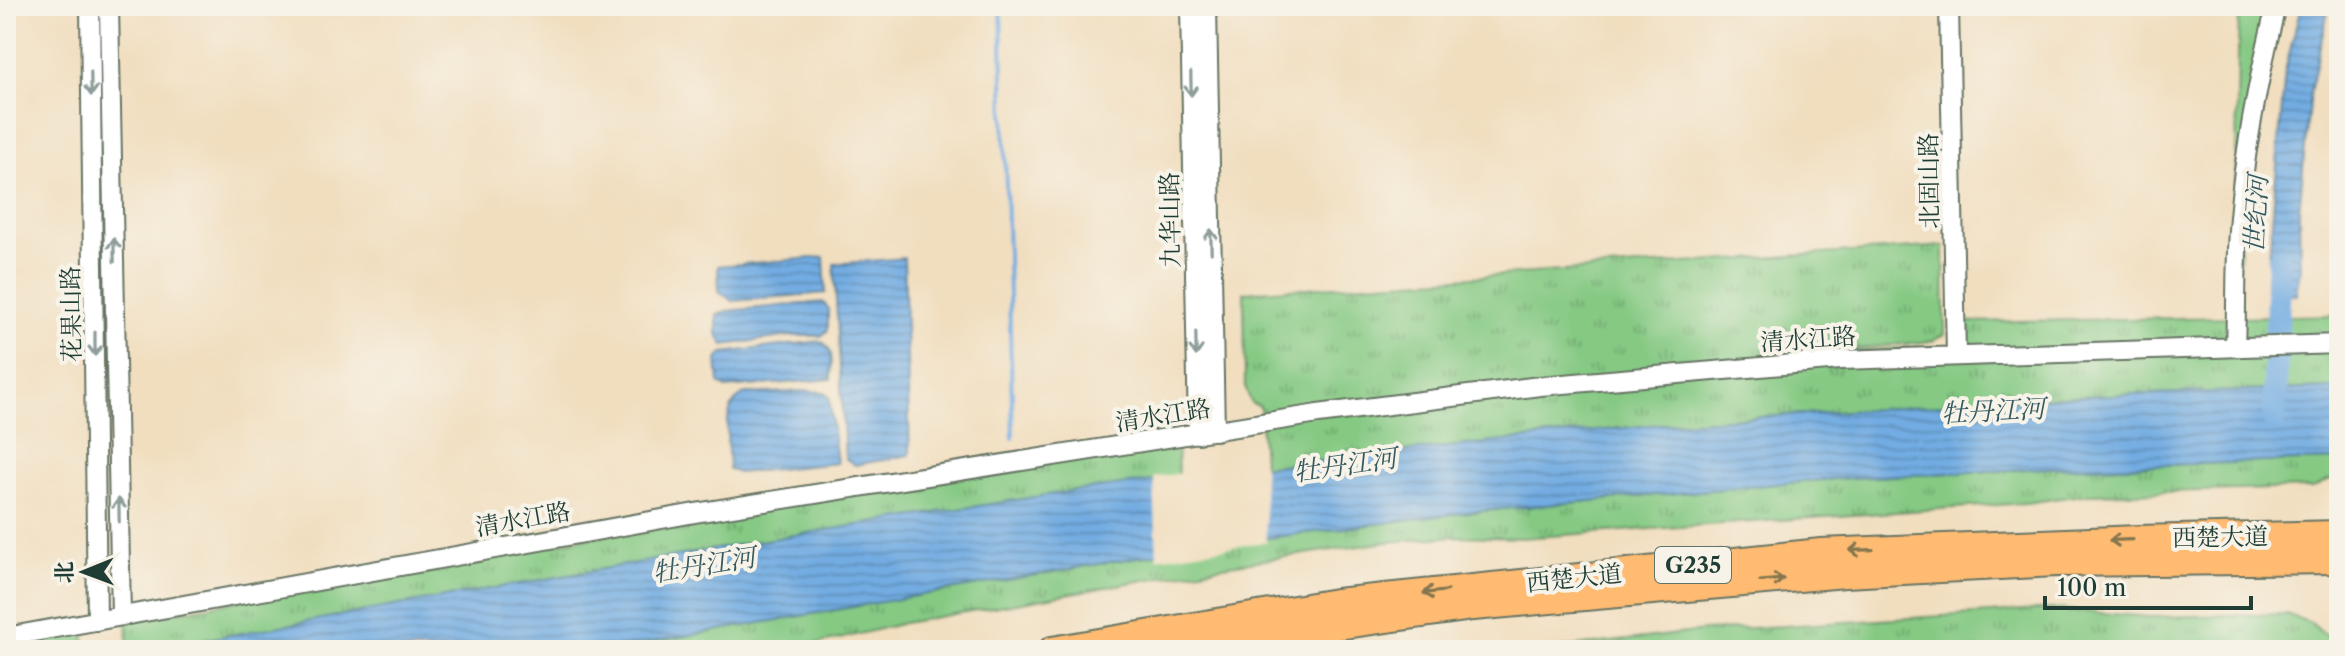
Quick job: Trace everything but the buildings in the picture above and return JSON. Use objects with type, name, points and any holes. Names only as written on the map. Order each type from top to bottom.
[{"type":"highway","name":"西楚大道","points":[[1052,650],[1336,602],[1821,552],[2339,534]]},
{"type":"highway","name":"西楚大道","points":[[1166,650],[1473,607],[1845,574],[2056,563],[2339,560]]},
{"type":"street","name":"花果山路","points":[[90,6],[97,621]]},
{"type":"street","name":"花果山路","points":[[109,6],[121,616]]},
{"type":"street","name":"九华山路","points":[[1190,6],[1206,432]]},
{"type":"street","name":"九华山路","points":[[1206,432],[1207,6]]},
{"type":"street","name":"北固山路","points":[[1949,6],[1956,355]]},
{"type":"street","points":[[2241,345],[2239,221],[2244,168],[2260,70],[2276,6]]},
{"type":"street","name":"清水江路","points":[[6,637],[695,513],[1318,414],[1540,386],[1840,360],[2333,344]]},
{"type":"green space","points":[[2239,6],[2269,6],[2233,306]]},
{"type":"green space","points":[[1944,246],[1945,334],[1933,341],[1804,354],[1967,345],[1966,322],[2339,315],[2339,388],[2080,396],[1670,423],[1263,467],[1260,406],[1251,403],[1245,386],[1244,292]]},
{"type":"green space","points":[[1177,439],[1178,478],[789,536],[146,650],[128,650],[127,621],[637,529]]},
{"type":"green space","points":[[2339,460],[2339,476],[2313,488],[2089,494],[2026,503],[1521,538],[1455,536],[1387,542],[1229,565],[904,623],[780,650],[605,650],[1190,548],[1468,512],[1833,479],[2047,468]]},
{"type":"green space","points":[[2053,609],[2150,617],[2286,614],[2311,623],[2331,640],[2335,650],[1542,650],[1704,631]]},
{"type":"green space","points":[[84,628],[85,650],[6,650],[6,641]]},
{"type":"water","points":[[2301,6],[2329,6],[2310,92],[2299,213],[2300,269],[2296,294],[2266,292],[2285,71]]},
{"type":"water","points":[[824,257],[826,293],[732,301],[719,291],[718,266]]},
{"type":"water","points":[[904,258],[910,455],[855,465],[845,458],[834,264]]},
{"type":"water","points":[[823,302],[828,308],[828,330],[821,336],[792,336],[724,345],[717,334],[717,315],[727,311]]},
{"type":"water","points":[[820,341],[831,353],[831,379],[726,388],[719,383],[717,360],[723,353]]},
{"type":"water","name":"牡丹江河","points":[[2339,388],[2339,460],[2047,468],[1833,479],[1468,512],[1190,548],[605,650],[146,650],[789,536],[1066,492],[1263,467],[1670,423],[2080,396]]},
{"type":"water","points":[[824,392],[829,397],[837,463],[738,473],[729,469],[728,417],[736,400],[744,394]]},
{"type":"pier","points":[[1263,463],[1266,542],[1157,558],[1154,477]]},
{"type":"waterway","points":[[1001,6],[1013,438]]},
{"type":"waterway","name":"世纪河","points":[[2274,420],[2279,261]]}]
